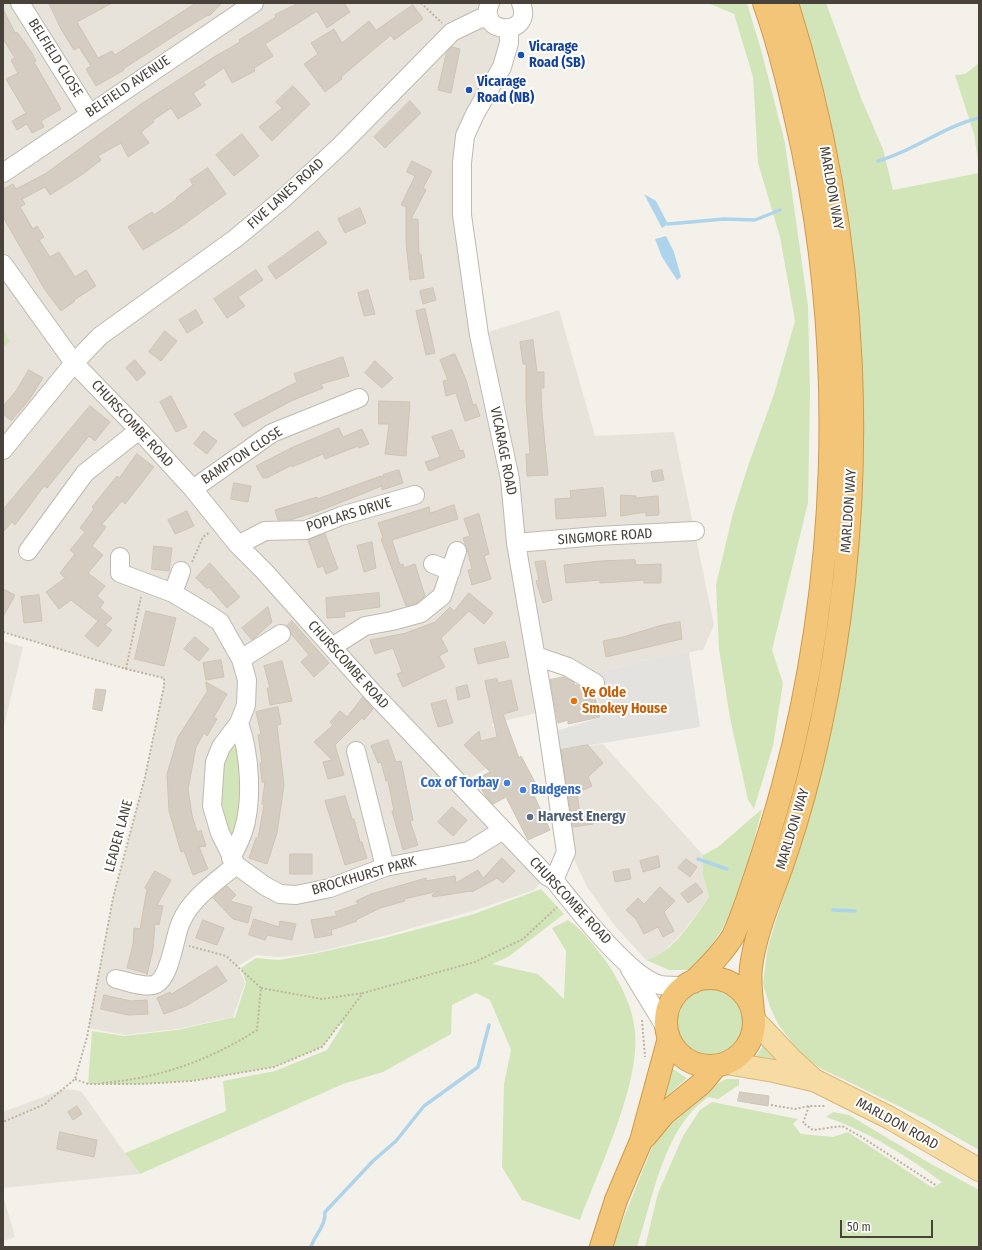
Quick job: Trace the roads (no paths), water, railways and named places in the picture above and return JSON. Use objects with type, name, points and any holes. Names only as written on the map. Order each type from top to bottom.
[{"type":"highway","name":"MARLDON WAY","points":[[689,984],[718,956],[732,937],[745,906],[777,808],[799,721],[812,651],[820,596],[827,527],[830,476],[830,385],[827,327],[815,217],[798,126],[764,3]]},
{"type":"highway","name":"MARLDON WAY","points":[[754,1017],[750,985],[755,948],[798,815],[819,730],[836,645],[844,589],[853,456],[851,356],[838,225],[821,127],[787,3]]},
{"type":"highway","points":[[641,1141],[664,1114],[701,1084],[721,1065],[742,1053],[747,1046],[754,1029],[754,1017],[745,996],[730,983],[712,979],[689,984],[676,994],[670,1004],[666,1016],[668,1033],[675,1049],[683,1057],[693,1063],[705,1066],[721,1065]]},
{"type":"highway","points":[[601,1247],[616,1200],[641,1141],[668,1033]]},
{"type":"main road","name":"MARLDON ROAD","points":[[754,1017],[791,1059],[814,1080]]},
{"type":"main road","name":"MARLDON ROAD","points":[[721,1065],[774,1071],[814,1080],[890,1118],[979,1170]]},
{"type":"street","name":"BELFIELD CLOSE","points":[[20,3],[89,114]]},
{"type":"street","points":[[490,10],[499,28],[509,29],[515,27],[522,19],[523,13],[521,3]]},
{"type":"street","name":"BELFIELD AVENUE","points":[[3,173],[247,5]]},
{"type":"street","name":"FIVE LANES ROAD","points":[[3,450],[74,363],[100,336],[236,238],[285,197],[340,146],[452,32],[479,20],[490,10]]},
{"type":"street","name":"VICARAGE ROAD","points":[[509,29],[509,43],[502,67],[475,114],[465,136],[462,163],[462,214],[479,335],[510,479],[516,543],[536,656],[554,741],[566,852],[554,880]]},
{"type":"street","name":"CHURSCOMBE ROAD","points":[[3,264],[74,363],[139,430],[193,489],[238,545],[264,571],[332,647],[503,830],[554,880],[627,963],[646,978],[660,985],[689,984]]},
{"type":"street","name":"BAMPTON CLOSE","points":[[193,489],[272,433],[358,398]]},
{"type":"street","points":[[28,551],[85,473],[139,430]]},
{"type":"street","name":"POPLARS DRIVE","points":[[238,545],[265,531],[306,530],[341,516],[415,495]]},
{"type":"street","name":"SINGMORE ROAD","points":[[516,543],[597,536],[695,531]]},
{"type":"street","points":[[332,647],[365,626],[392,621],[420,613],[442,596],[457,551]]},
{"type":"street","points":[[120,557],[120,573],[173,593],[220,622],[241,659],[247,680],[246,705],[239,723],[221,747],[214,762],[213,777],[212,806],[220,833],[234,861]]},
{"type":"street","points":[[433,564],[451,571]]},
{"type":"street","points":[[173,593],[181,570]]},
{"type":"street","points":[[241,659],[281,634]]},
{"type":"street","points":[[536,656],[568,667],[595,682]]},
{"type":"street","points":[[116,979],[150,985],[160,980],[166,970],[181,922],[193,903],[234,861],[243,832],[249,797],[245,741],[239,723]]},
{"type":"street","points":[[356,752],[386,867]]},
{"type":"street","name":"BROCKHURST PARK","points":[[234,861],[265,886],[280,894],[296,895],[330,888],[386,867],[469,851],[503,830]]},
{"type":"street","name":"CHURSCOMBE ROAD","points":[[627,963],[668,1033]]},
{"type":"water","points":[[644,194],[656,201],[668,224],[662,228]]},
{"type":"water","points":[[666,236],[674,252],[681,277],[677,280],[662,257],[655,239]]},
{"type":"waterway","points":[[878,161],[891,157],[954,127],[979,118]]},
{"type":"waterway","points":[[668,224],[724,219],[755,220],[780,210]]},
{"type":"waterway","points":[[698,859],[727,869]]},
{"type":"waterway","points":[[833,910],[855,911]]},
{"type":"waterway","points":[[311,1247],[324,1222],[325,1212],[373,1161],[396,1141],[424,1106],[478,1067],[489,1025]]},
{"type":"place","name":"Vicarage Road (SB)","points":[[521,55]]},
{"type":"place","name":"Vicarage Road (NB)","points":[[469,90]]},
{"type":"place","name":"Ye Olde Smokey House","points":[[574,701]]},
{"type":"place","name":"Cox of Torbay","points":[[507,783]]},
{"type":"place","name":"Budgens","points":[[523,790]]},
{"type":"place","name":"Harvest Energy","points":[[530,817]]}]
